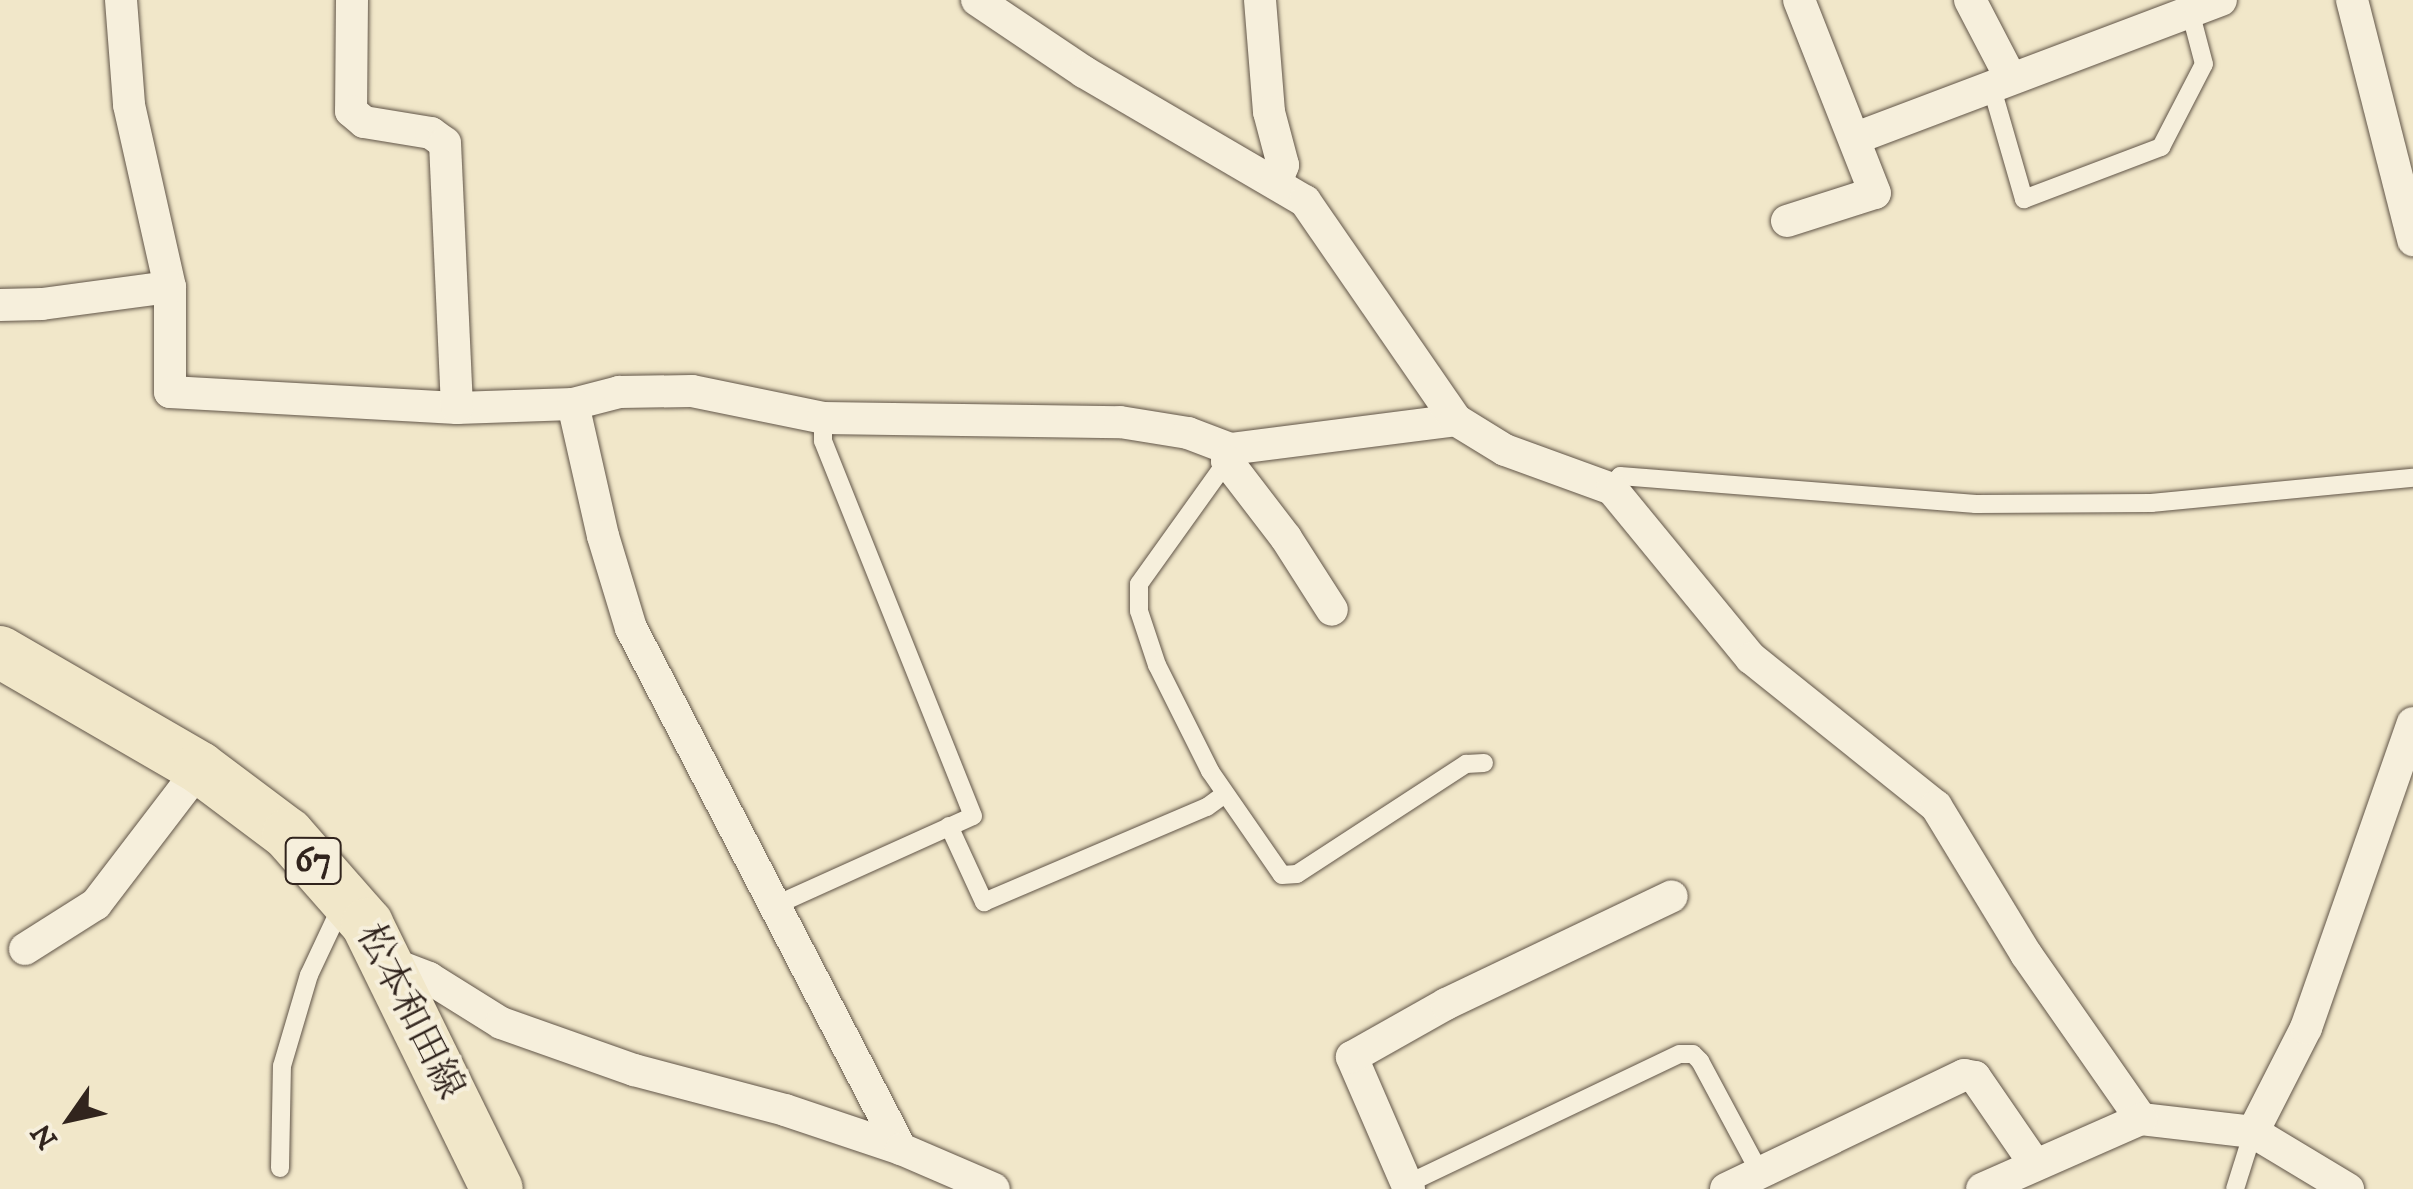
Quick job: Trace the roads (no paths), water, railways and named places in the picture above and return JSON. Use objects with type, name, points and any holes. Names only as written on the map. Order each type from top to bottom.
[{"type":"main road","name":"松本和田線","points":[[0,652],[200,768],[288,834],[345,897],[390,964],[497,1189]]},
{"type":"street","points":[[121,0],[130,104],[170,287],[170,392],[457,408],[573,404],[619,392],[692,390],[823,418],[1120,422],[1188,433],[1228,455],[1332,610]]},
{"type":"street","points":[[352,0],[351,111],[364,122],[431,132],[445,144],[457,408]]},
{"type":"street","points":[[977,0],[1084,72],[1305,202],[1456,420],[1504,450],[1612,488],[1751,658],[1936,806],[2026,954],[2141,1119]]},
{"type":"street","points":[[1260,0],[1269,112],[1283,164],[1276,183]]},
{"type":"street","points":[[1787,221],[1875,192],[1800,0]]},
{"type":"street","points":[[1970,0],[2000,81]]},
{"type":"street","points":[[2352,0],[2413,240]]},
{"type":"street","points":[[1856,138],[2205,6]]},
{"type":"street","points":[[0,305],[42,304],[170,287]]},
{"type":"street","points":[[573,404],[603,536],[631,628],[664,699],[902,1149]]},
{"type":"street","points":[[1228,455],[1456,420]]},
{"type":"street","points":[[2252,1132],[2306,1028],[2413,723]]},
{"type":"street","points":[[25,949],[96,904],[200,768]]},
{"type":"street","points":[[1408,1187],[1352,1057],[1446,1004],[1672,896]]},
{"type":"street","points":[[390,964],[429,978],[500,1023],[634,1070],[785,1110],[902,1149],[994,1189]]},
{"type":"street","points":[[1726,1189],[1964,1075],[1975,1077],[2034,1163]]},
{"type":"street","points":[[1982,1189],[2141,1119],[2252,1132],[2348,1189]]},
{"type":"lane","points":[[2000,81],[2024,199],[2161,147],[2204,64],[2205,6]]},
{"type":"lane","points":[[776,905],[973,816],[823,440],[823,418]]},
{"type":"lane","points":[[1228,455],[1139,584],[1139,611],[1156,666],[1225,794],[1282,875],[1297,874],[1466,764],[1484,764]]},
{"type":"lane","points":[[1612,488],[1620,476],[1976,504],[2150,503],[2413,478]]},
{"type":"lane","points":[[949,826],[984,902],[1208,807],[1225,794]]},
{"type":"lane","points":[[280,1168],[282,1066],[309,975],[345,897]]},
{"type":"lane","points":[[1408,1187],[1680,1054],[1693,1054],[1760,1173]]},
{"type":"lane","points":[[2235,1189],[2252,1132]]}]
